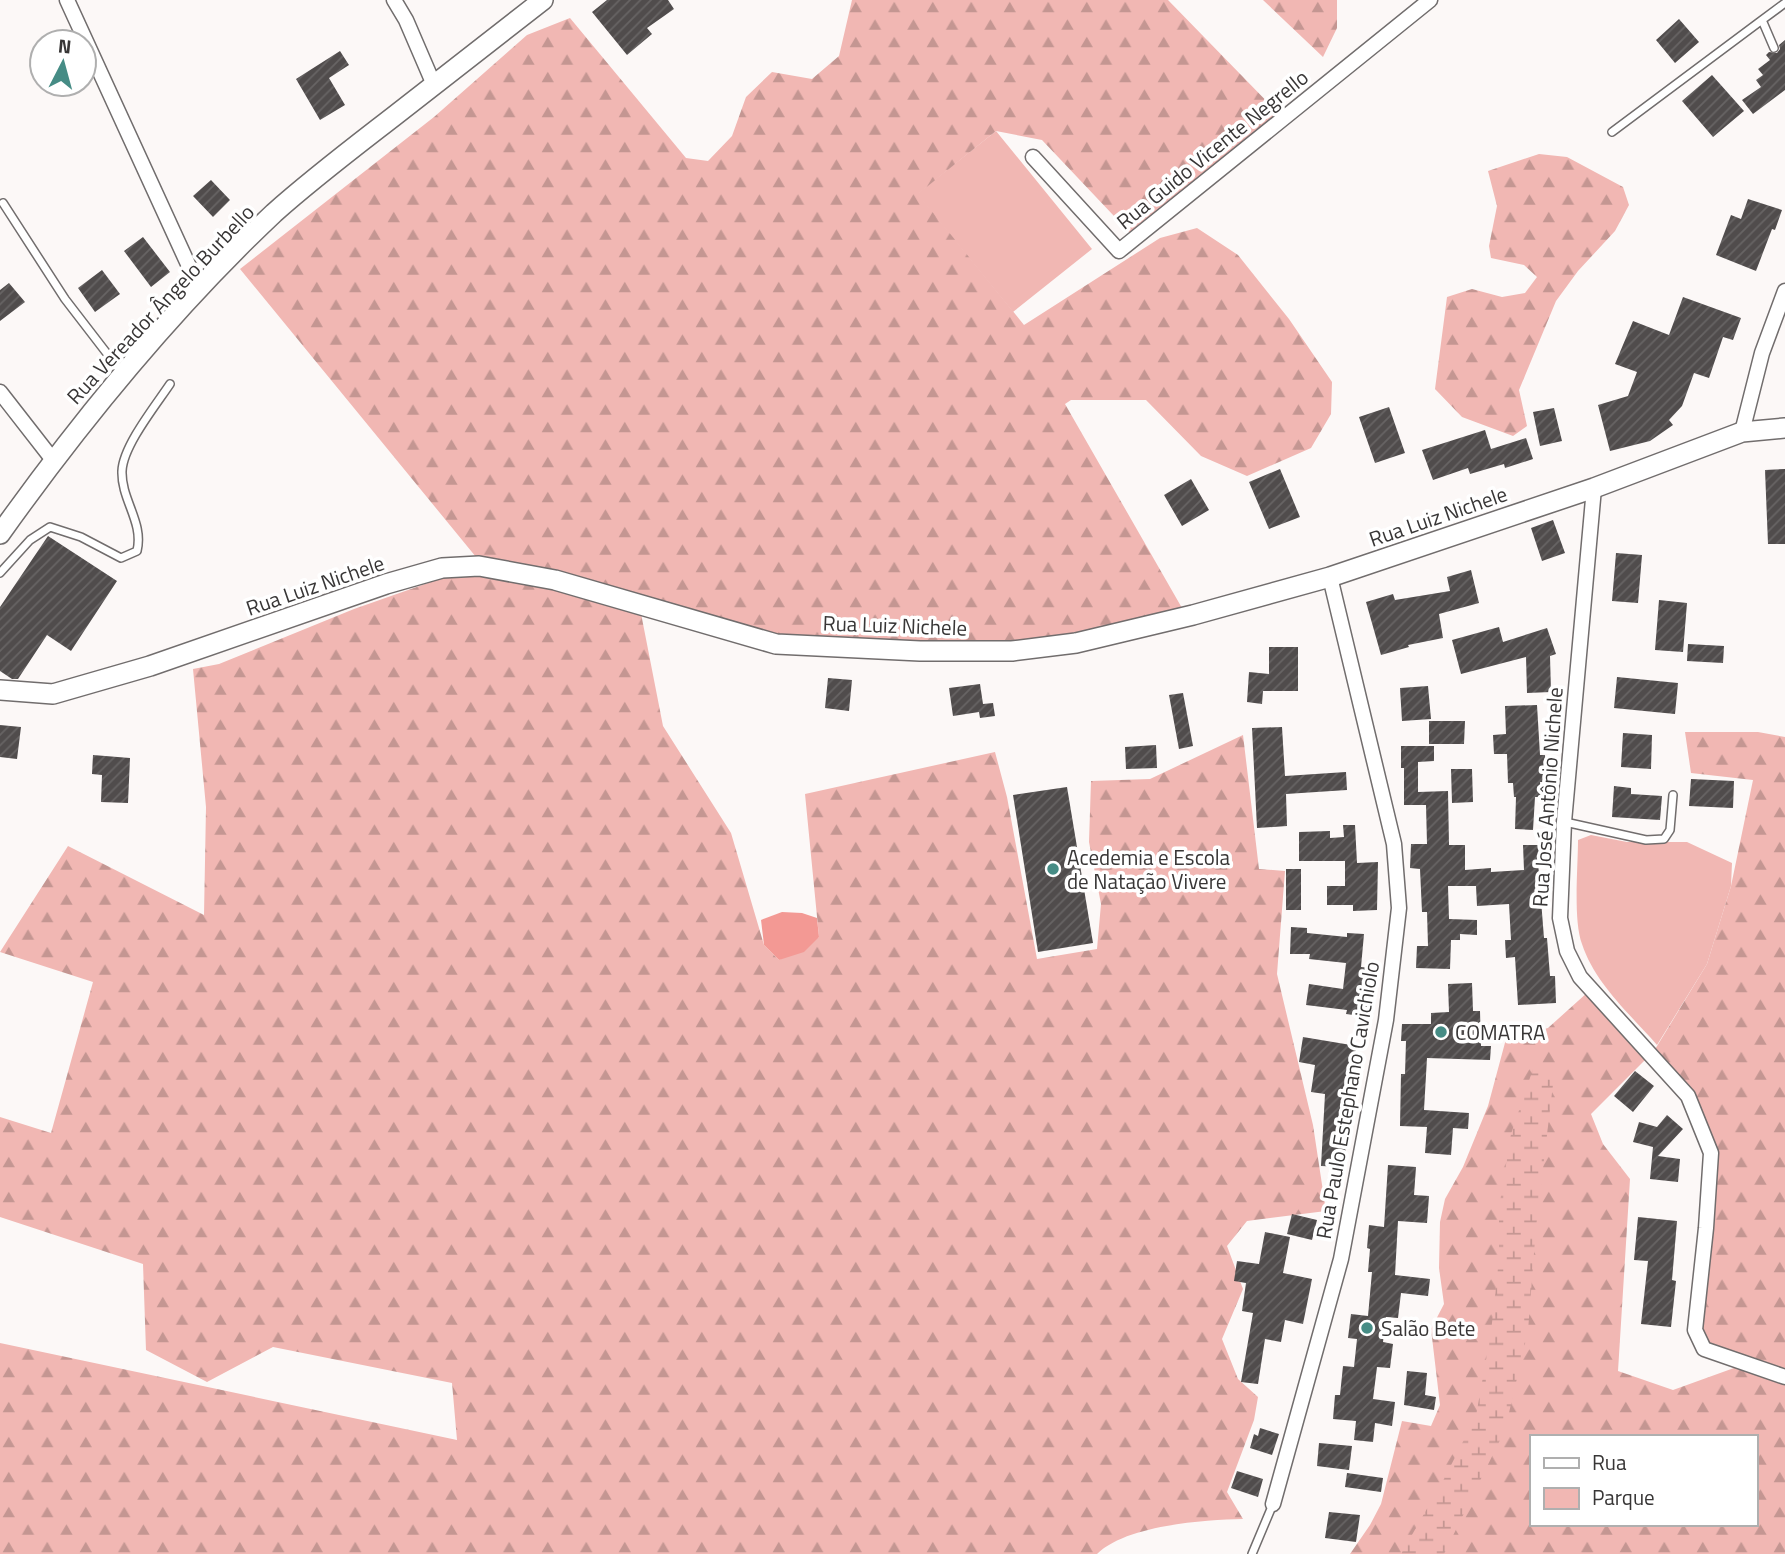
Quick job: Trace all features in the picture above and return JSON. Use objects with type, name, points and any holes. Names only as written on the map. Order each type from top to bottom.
[{"type":"street","points":[[67,0],[199,288]]},
{"type":"street","points":[[394,0],[406,20],[434,85]]},
{"type":"street","name":"Rua Vereador Ângelo Burbello","points":[[0,534],[53,460],[122,374],[199,288],[276,212],[309,183],[544,0]]},
{"type":"street","name":"Rua Guido Vicente Negrello","points":[[1033,157],[1119,251],[1430,0]]},
{"type":"street","points":[[1742,432],[1762,352],[1785,291]]},
{"type":"street","points":[[0,393],[53,460]]},
{"type":"street","name":"Rua Luiz Nichele","points":[[0,690],[53,695],[150,666],[364,591],[442,568],[479,566],[555,580],[776,644],[920,650],[1012,650],[1076,643],[1193,615],[1330,577],[1594,488],[1742,432],[1785,428]]},
{"type":"street","name":"Rua José Antônio Nichele","points":[[1594,488],[1564,822],[1560,918],[1567,951],[1580,977],[1688,1096],[1710,1153],[1706,1228],[1695,1330],[1704,1349],[1785,1377]]},
{"type":"street","name":"Rua Paulo Estephano Cavichiolo","points":[[1273,1504],[1341,1259],[1386,1020],[1399,908],[1394,844],[1330,577]]},
{"type":"lane","points":[[1612,132],[1783,7]]},
{"type":"lane","points":[[1762,20],[1774,48]]},
{"type":"lane","points":[[3,203],[65,299],[122,374]]},
{"type":"lane","points":[[0,573],[30,540],[50,527],[81,537],[121,558],[136,551],[140,537],[127,497],[122,470],[127,450],[170,384]]},
{"type":"lane","points":[[1564,822],[1646,840],[1664,839],[1670,830],[1673,795]]},
{"type":"lane","points":[[1252,1554],[1273,1504]]},
{"type":"green space","points":[[852,0],[1168,0],[1279,114],[1131,234],[1042,140],[996,131],[918,194],[1024,325],[1160,238],[1197,228],[1238,255],[1289,319],[1332,382],[1331,414],[1311,448],[1247,476],[1201,456],[1146,400],[1071,400],[1065,404],[1182,608],[1083,633],[1007,644],[897,643],[769,635],[637,593],[663,726],[731,833],[764,945],[779,960],[819,937],[805,794],[995,752],[1007,797],[1037,959],[1097,949],[1101,904],[1089,842],[1091,781],[1150,779],[1243,735],[1259,869],[1285,871],[1277,974],[1313,1125],[1326,1211],[1247,1221],[1227,1246],[1243,1289],[1222,1339],[1238,1379],[1258,1397],[1254,1420],[1227,1492],[1243,1519],[1187,1523],[1146,1530],[1110,1544],[1097,1554],[0,1554],[0,1343],[457,1440],[452,1383],[273,1347],[207,1382],[146,1350],[143,1264],[0,1217],[0,1117],[51,1133],[93,982],[0,952],[68,846],[204,915],[206,807],[193,669],[219,664],[354,609],[428,583],[476,557],[240,269],[434,117],[527,35],[570,18],[686,158],[708,161],[732,136],[746,97],[772,72],[812,79],[839,56]]},
{"type":"green space","points":[[1263,0],[1337,0],[1337,28],[1323,57]]},
{"type":"green space","points":[[996,131],[1092,249],[1013,312],[917,194]]},
{"type":"green space","points":[[1539,154],[1567,157],[1623,187],[1629,205],[1615,231],[1578,271],[1556,301],[1519,390],[1527,426],[1513,436],[1462,417],[1435,389],[1447,297],[1472,289],[1502,297],[1525,293],[1537,277],[1524,265],[1491,258],[1489,246],[1497,206],[1488,171]]},
{"type":"green space","points":[[1685,732],[1758,732],[1785,737],[1785,1554],[1350,1554],[1381,1504],[1402,1421],[1431,1426],[1440,1405],[1431,1329],[1444,1304],[1439,1268],[1440,1222],[1445,1199],[1463,1167],[1488,1106],[1506,1039],[1548,1028],[1588,992],[1654,1051],[1707,964],[1731,886],[1753,780],[1691,773]],"holes":[[[1653,1052],[1713,1146],[1717,1180],[1700,1327],[1710,1345],[1734,1368],[1673,1390],[1618,1371],[1630,1179],[1603,1144],[1591,1114]]]},
{"type":"green space","points":[[1591,835],[1627,842],[1687,842],[1732,863],[1731,886],[1707,964],[1657,1045],[1605,986],[1582,944],[1577,908],[1578,840]]},
{"type":"green space","points":[[1535,1063],[1554,1076],[1536,1227],[1528,1331],[1505,1430],[1444,1554],[1401,1554],[1476,1416],[1491,1332],[1499,1259],[1499,1208],[1511,1134]]},
{"type":"shaded area","points":[[782,912],[802,913],[817,918],[819,937],[804,952],[779,960],[764,945],[761,920]]},
{"type":"building","points":[[607,0],[668,0],[674,9],[647,28],[652,34],[627,55],[592,12]]},
{"type":"building","points":[[1679,19],[1699,42],[1675,63],[1656,40]]},
{"type":"building","points":[[1785,40],[1785,90],[1753,114],[1742,100],[1761,87],[1756,80],[1763,75],[1758,69],[1770,60],[1766,55],[1769,52],[1777,53],[1779,45]]},
{"type":"building","points":[[340,51],[349,65],[329,78],[345,105],[320,120],[296,79]]},
{"type":"building","points":[[1712,75],[1744,111],[1713,137],[1682,101]]},
{"type":"building","points":[[211,180],[230,200],[213,217],[193,196]]},
{"type":"building","points":[[1748,199],[1782,210],[1756,271],[1716,255],[1731,215],[1741,219]]},
{"type":"building","points":[[143,237],[170,272],[151,287],[124,251]]},
{"type":"building","points":[[102,270],[120,294],[95,312],[78,288]]},
{"type":"building","points":[[9,283],[25,302],[0,321],[0,290]]},
{"type":"building","points":[[1683,297],[1741,318],[1733,340],[1723,337],[1709,378],[1694,373],[1682,406],[1669,420],[1673,425],[1650,441],[1610,451],[1598,405],[1628,396],[1637,372],[1615,364],[1633,321],[1669,335]]},
{"type":"building","points":[[1389,407],[1405,453],[1375,463],[1359,417]]},
{"type":"building","points":[[1554,408],[1562,441],[1540,446],[1533,412]]},
{"type":"building","points":[[1485,430],[1491,449],[1526,438],[1533,459],[1505,468],[1504,464],[1470,474],[1468,468],[1433,480],[1422,450]]},
{"type":"building","points":[[1280,469],[1300,517],[1269,529],[1249,482]]},
{"type":"building","points":[[1785,469],[1785,544],[1768,544],[1765,470]]},
{"type":"building","points":[[1191,479],[1209,510],[1182,526],[1164,495]]},
{"type":"building","points":[[1553,520],[1565,553],[1542,561],[1531,528]]},
{"type":"building","points":[[48,536],[117,581],[71,651],[47,635],[18,679],[12,679],[0,671],[0,607]]},
{"type":"building","points":[[1616,553],[1642,555],[1638,603],[1612,601]]},
{"type":"building","points":[[1471,570],[1479,603],[1439,614],[1443,638],[1408,645],[1409,647],[1381,655],[1366,602],[1393,594],[1395,600],[1450,591],[1447,577]]},
{"type":"building","points":[[1659,600],[1687,603],[1683,652],[1655,650]]},
{"type":"building","points":[[1499,627],[1503,642],[1547,628],[1556,654],[1550,656],[1551,692],[1527,693],[1526,657],[1461,674],[1452,640]]},
{"type":"building","points":[[1688,644],[1724,646],[1723,663],[1687,661]]},
{"type":"building","points":[[1269,647],[1298,647],[1298,691],[1263,691],[1262,704],[1247,702],[1249,672],[1269,674]]},
{"type":"building","points":[[1617,677],[1678,683],[1675,714],[1614,708]]},
{"type":"building","points":[[828,678],[852,680],[849,711],[825,708]]},
{"type":"building","points":[[980,684],[983,704],[993,703],[995,716],[980,718],[979,712],[953,716],[949,688]]},
{"type":"building","points":[[1428,686],[1431,719],[1402,721],[1400,688]]},
{"type":"building","points":[[1183,693],[1193,746],[1179,749],[1169,695]]},
{"type":"building","points":[[1537,705],[1540,755],[1545,755],[1546,782],[1540,782],[1541,797],[1535,797],[1533,830],[1515,829],[1516,797],[1513,783],[1508,783],[1507,754],[1494,754],[1493,735],[1506,734],[1505,706]]},
{"type":"building","points":[[1429,721],[1465,721],[1464,744],[1429,744]]},
{"type":"building","points":[[0,725],[21,727],[17,759],[0,757]]},
{"type":"building","points":[[1282,727],[1285,776],[1346,772],[1347,790],[1286,794],[1287,826],[1257,828],[1252,728]]},
{"type":"building","points":[[1623,733],[1652,735],[1651,769],[1621,767]]},
{"type":"building","points":[[1156,745],[1157,768],[1126,769],[1125,747]]},
{"type":"building","points":[[1401,746],[1434,746],[1434,761],[1418,762],[1418,792],[1448,791],[1449,845],[1465,845],[1465,870],[1524,870],[1523,845],[1539,845],[1544,938],[1547,938],[1550,976],[1555,976],[1556,1003],[1518,1005],[1515,957],[1506,958],[1505,940],[1511,940],[1509,904],[1477,906],[1476,886],[1448,886],[1449,919],[1477,920],[1477,935],[1460,934],[1460,940],[1451,940],[1450,969],[1416,968],[1417,946],[1428,946],[1427,912],[1422,912],[1420,869],[1410,868],[1411,844],[1427,844],[1426,805],[1404,805]]},
{"type":"building","points":[[93,755],[130,758],[128,803],[101,802],[102,775],[92,774]]},
{"type":"building","points":[[1451,769],[1472,769],[1473,802],[1452,803]]},
{"type":"building","points":[[1691,779],[1734,781],[1733,808],[1689,806]]},
{"type":"building","points":[[1614,786],[1631,788],[1631,794],[1662,796],[1660,820],[1612,817]]},
{"type":"building","name":"Acedemia e Escola de Natação Vivere","points":[[1067,787],[1093,943],[1038,952],[1013,795]]},
{"type":"building","points":[[1343,825],[1355,825],[1357,863],[1378,862],[1377,910],[1353,911],[1353,905],[1327,905],[1327,886],[1345,886],[1345,861],[1299,861],[1299,832],[1330,831],[1330,838],[1344,837]]},
{"type":"building","points":[[1286,869],[1301,869],[1301,910],[1286,910]]},
{"type":"building","points":[[1291,927],[1307,928],[1307,933],[1347,937],[1347,933],[1364,934],[1361,967],[1375,968],[1369,1017],[1346,1014],[1347,1010],[1306,1005],[1309,984],[1343,989],[1346,963],[1309,959],[1310,954],[1290,954]]},
{"type":"building","points":[[1472,983],[1473,1011],[1480,1011],[1481,1046],[1491,1046],[1490,1060],[1427,1058],[1424,1110],[1469,1113],[1468,1129],[1453,1128],[1451,1155],[1425,1153],[1427,1127],[1400,1126],[1401,1074],[1405,1074],[1406,1041],[1401,1041],[1402,1024],[1431,1024],[1431,1013],[1449,1012],[1448,984]]},
{"type":"building","points":[[1303,1037],[1357,1046],[1348,1097],[1342,1097],[1337,1127],[1346,1128],[1345,1167],[1321,1166],[1325,1094],[1311,1092],[1315,1065],[1299,1062]]},
{"type":"building","points":[[1635,1071],[1654,1086],[1633,1112],[1614,1096]]},
{"type":"building","points":[[1667,1115],[1683,1129],[1658,1156],[1680,1159],[1678,1182],[1650,1179],[1653,1147],[1633,1142],[1639,1122],[1657,1127]]},
{"type":"building","points":[[1388,1165],[1416,1167],[1414,1195],[1429,1196],[1427,1223],[1398,1221],[1395,1275],[1430,1279],[1428,1296],[1401,1293],[1398,1318],[1386,1317],[1383,1342],[1393,1344],[1390,1368],[1377,1367],[1373,1399],[1395,1402],[1392,1426],[1375,1423],[1373,1442],[1354,1440],[1356,1421],[1333,1419],[1335,1395],[1340,1395],[1343,1366],[1354,1367],[1357,1339],[1348,1338],[1351,1314],[1368,1316],[1372,1272],[1368,1272],[1369,1225],[1384,1227]]},
{"type":"building","points":[[1292,1214],[1317,1220],[1312,1240],[1287,1234]]},
{"type":"building","points":[[1638,1217],[1677,1221],[1672,1280],[1676,1281],[1671,1327],[1641,1324],[1648,1261],[1634,1260]]},
{"type":"building","points":[[1265,1232],[1290,1237],[1283,1273],[1312,1279],[1303,1324],[1285,1320],[1281,1342],[1265,1339],[1258,1384],[1241,1382],[1253,1313],[1242,1311],[1246,1283],[1234,1281],[1237,1261],[1259,1264]]},
{"type":"building","points":[[1407,1371],[1427,1373],[1425,1395],[1436,1397],[1434,1410],[1404,1405]]},
{"type":"building","points":[[1260,1428],[1279,1434],[1272,1455],[1250,1448],[1254,1434],[1258,1436]]},
{"type":"building","points":[[1319,1443],[1352,1446],[1349,1470],[1317,1466]]},
{"type":"building","points":[[1237,1471],[1263,1479],[1258,1497],[1231,1488]]},
{"type":"building","points":[[1347,1473],[1383,1478],[1381,1492],[1345,1487]]},
{"type":"building","points":[[1329,1512],[1360,1515],[1356,1542],[1325,1538]]},
{"type":"place","name":"Acedemia e Escola de Natação Vivere","points":[[1053,869]]},
{"type":"place","name":"COMATRA","points":[[1441,1032]]},
{"type":"place","name":"Salão Bete","points":[[1367,1328]]}]
